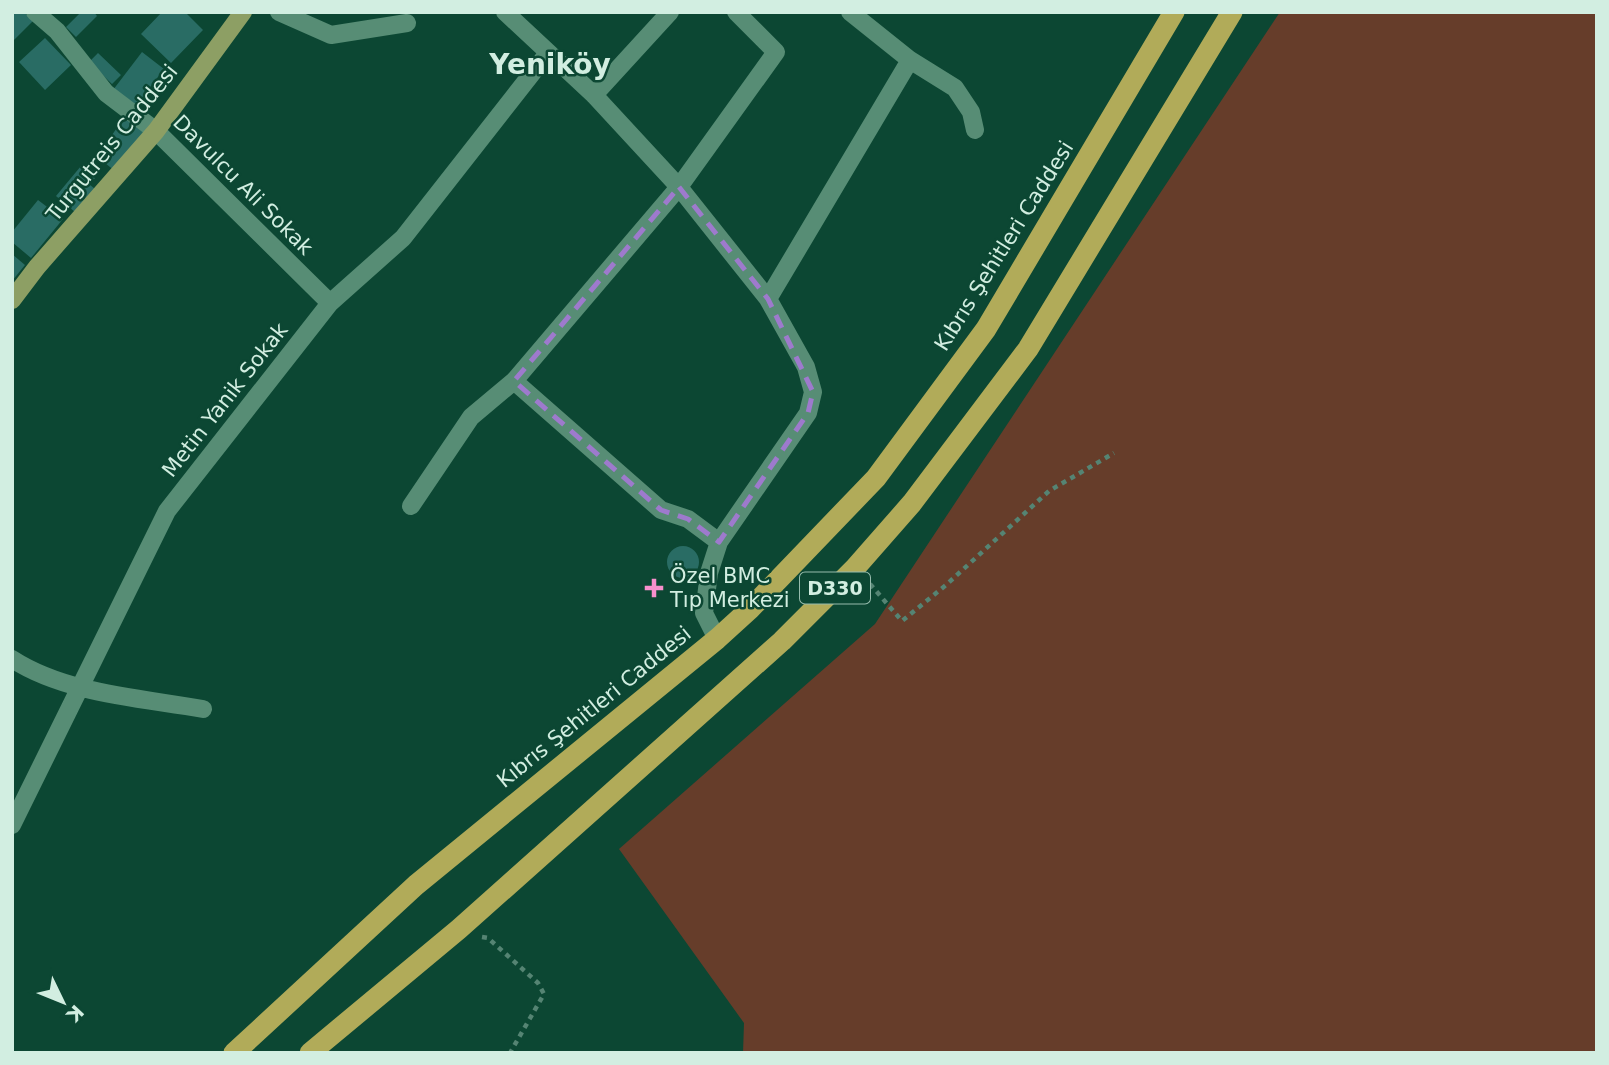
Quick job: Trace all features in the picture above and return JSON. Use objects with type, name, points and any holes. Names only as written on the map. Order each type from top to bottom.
[{"type":"highway","name":"Kıbrıs Şehitleri Caddesi","points":[[234,1053],[416,885],[717,639],[750,609],[876,478],[986,329],[1174,12]]},
{"type":"highway","name":"D330","points":[[310,1053],[459,929],[782,641],[855,568],[912,503],[1028,349],[1232,12]]},
{"type":"main road","name":"Turgutreis Caddesi","points":[[12,300],[37,267],[156,131],[243,12]]},
{"type":"street","name":"Davulcu Ali Sokak","points":[[35,12],[57,31],[106,93],[156,131],[330,303]]},
{"type":"street","points":[[279,12],[331,35],[407,23]]},
{"type":"street","points":[[505,12],[594,95],[679,187],[768,299],[806,367],[813,392],[808,414],[719,542],[709,573],[704,613],[717,639]]},
{"type":"street","points":[[594,95],[670,12]]},
{"type":"street","points":[[411,506],[471,417],[514,382],[679,187],[776,52],[736,12]]},
{"type":"street","points":[[850,12],[910,60],[955,88],[971,112],[975,130]]},
{"type":"street","name":"Metin Yanik Sokak","points":[[12,825],[167,511],[330,303],[402,238],[548,53]]},
{"type":"street","points":[[768,299],[910,60]]},
{"type":"street","points":[[514,382],[662,510],[688,519],[719,542]]},
{"type":"street","points":[[12,659],[80,688],[204,709]]},
{"type":"path","points":[[873,587],[902,621],[946,585],[1049,491],[1114,453]]},
{"type":"path","points":[[459,929],[488,939],[538,983],[544,994],[510,1053]]},
{"type":"highlighted area","points":[[679,187],[768,299],[813,392],[808,413],[719,542],[688,519],[661,510],[514,381]]},
{"type":"shaded area","points":[[1280,12],[1597,12],[1597,1053],[743,1053],[744,1023],[619,849],[875,624]]},
{"type":"building","points":[[12,12],[24,12],[33,21],[12,42]]},
{"type":"building","points":[[81,12],[94,12],[97,16],[76,37],[66,27]]},
{"type":"building","points":[[162,12],[185,12],[203,30],[171,63],[141,34]]},
{"type":"building","points":[[45,38],[71,65],[45,90],[19,62]]},
{"type":"building","points":[[142,52],[164,69],[135,107],[113,90]]},
{"type":"building","points":[[98,53],[121,75],[112,84],[89,62]]},
{"type":"building","points":[[125,116],[146,132],[115,171],[100,159],[117,138],[112,135]]},
{"type":"building","points":[[81,166],[95,178],[89,184],[95,189],[75,212],[56,196]]},
{"type":"building","points":[[38,200],[63,219],[31,258],[12,242],[12,232]]},
{"type":"building","points":[[12,254],[25,265],[12,281]]},
{"type":"building","points":[[683,546],[694,551],[699,562],[694,573],[683,578],[672,573],[667,562],[672,551]]},
{"type":"place","name":"Özel BMC Tıp Merkezi","points":[[654,588]]},
{"type":"district","name":"Yeniköy","points":[[550,64]]}]
